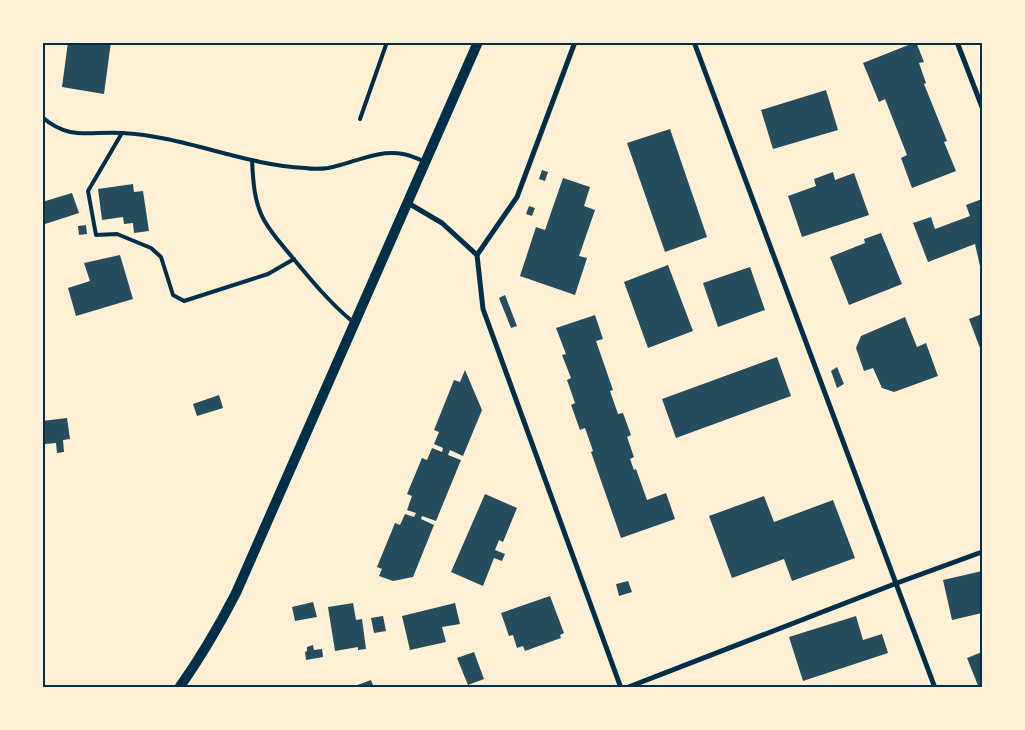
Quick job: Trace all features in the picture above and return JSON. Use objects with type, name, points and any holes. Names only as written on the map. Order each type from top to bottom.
[{"type":"main road","points":[[179,688],[219,627],[236,593],[478,42]]},
{"type":"street","points":[[575,42],[517,197],[477,255],[483,309],[621,688]]},
{"type":"street","points":[[694,42],[935,688]]},
{"type":"street","points":[[957,42],[982,107]]},
{"type":"street","points":[[408,203],[442,223],[477,255]]},
{"type":"street","points":[[626,688],[982,552]]},
{"type":"lane","points":[[360,119],[387,42]]},
{"type":"lane","points":[[42,117],[64,131],[80,134],[122,133],[154,137],[252,160],[305,168],[327,168],[379,154],[402,154],[426,162]]},
{"type":"lane","points":[[122,133],[88,191],[96,235],[117,234],[151,248],[161,257],[173,295],[184,301],[268,274],[294,259]]},
{"type":"lane","points":[[252,160],[257,201],[264,220],[294,259],[338,310],[355,324]]},
{"type":"building","points":[[68,42],[111,42],[104,94],[62,87]]},
{"type":"building","points":[[916,42],[924,62],[919,63],[926,83],[924,84],[947,141],[944,142],[956,171],[912,188],[901,158],[907,155],[885,99],[879,102],[863,63]]},
{"type":"building","points":[[826,90],[838,130],[773,149],[761,110]]},
{"type":"building","points":[[670,129],[707,237],[665,252],[627,143]]},
{"type":"building","points":[[542,170],[548,172],[545,181],[539,179]]},
{"type":"building","points":[[833,172],[835,180],[854,173],[869,215],[802,237],[788,196],[816,186],[814,179]]},
{"type":"building","points":[[563,178],[590,187],[584,206],[595,210],[579,256],[587,258],[575,295],[520,276],[536,227],[545,230]]},
{"type":"building","points":[[133,184],[134,192],[143,191],[149,231],[134,233],[133,223],[124,224],[123,217],[102,220],[98,189]]},
{"type":"building","points":[[72,193],[79,213],[42,225],[42,202]]},
{"type":"building","points":[[982,199],[982,275],[975,244],[928,262],[913,223],[931,217],[935,229],[970,216],[966,205]]},
{"type":"building","points":[[529,206],[535,208],[532,216],[526,214]]},
{"type":"building","points":[[86,225],[87,234],[79,235],[78,226]]},
{"type":"building","points":[[881,233],[902,284],[849,305],[830,257],[865,243],[864,239]]},
{"type":"building","points":[[120,255],[133,299],[76,316],[68,288],[90,281],[84,263]]},
{"type":"building","points":[[668,265],[693,331],[648,348],[624,282]]},
{"type":"building","points":[[750,267],[765,310],[718,327],[703,283]]},
{"type":"building","points":[[505,295],[517,326],[511,328],[499,298]]},
{"type":"building","points":[[982,314],[982,347],[980,348],[969,319]]},
{"type":"building","points":[[595,315],[603,339],[596,341],[613,390],[610,391],[618,414],[623,413],[631,435],[627,437],[634,457],[630,459],[634,470],[636,469],[647,500],[666,493],[675,519],[621,538],[591,452],[593,451],[585,428],[580,430],[571,405],[575,403],[567,380],[571,378],[562,355],[566,354],[556,328]]},
{"type":"building","points":[[905,317],[917,347],[926,343],[938,376],[894,392],[882,388],[873,368],[864,371],[856,348],[861,336]]},
{"type":"building","points":[[777,357],[791,396],[676,438],[662,399]]},
{"type":"building","points":[[837,367],[844,384],[837,388],[831,371]]},
{"type":"building","points":[[465,370],[482,410],[463,456],[450,450],[448,455],[461,460],[436,521],[422,516],[421,519],[434,525],[413,577],[393,581],[379,576],[382,569],[377,567],[395,523],[400,525],[405,514],[414,517],[416,513],[407,510],[412,496],[407,494],[422,458],[427,460],[432,448],[442,452],[443,448],[434,444],[439,432],[434,430],[454,380],[460,382]]},
{"type":"building","points":[[219,395],[223,408],[197,416],[193,404]]},
{"type":"building","points":[[67,418],[70,439],[63,440],[64,452],[57,453],[56,443],[45,444],[42,421]]},
{"type":"building","points":[[485,494],[517,508],[503,542],[499,540],[495,550],[505,554],[502,561],[494,558],[483,586],[451,572]]},
{"type":"building","points":[[764,496],[774,522],[833,500],[855,558],[792,581],[784,559],[732,578],[709,516]]},
{"type":"building","points":[[982,571],[982,613],[952,620],[943,580]]},
{"type":"building","points":[[628,581],[632,592],[619,596],[616,584]]},
{"type":"building","points":[[550,596],[564,633],[560,635],[561,638],[525,651],[523,646],[517,648],[513,635],[509,636],[501,613]]},
{"type":"building","points":[[313,602],[317,617],[295,621],[292,607]]},
{"type":"building","points":[[353,603],[356,620],[362,619],[366,649],[358,650],[358,647],[335,651],[328,607]]},
{"type":"building","points":[[455,603],[460,624],[442,627],[446,642],[410,650],[402,616]]},
{"type":"building","points":[[383,616],[386,631],[374,633],[371,618]]},
{"type":"building","points":[[856,616],[863,640],[882,634],[888,653],[803,681],[789,637]]},
{"type":"building","points":[[313,645],[314,650],[322,649],[323,657],[306,660],[305,652],[307,647]]},
{"type":"building","points":[[474,652],[484,679],[468,685],[457,658]]},
{"type":"building","points":[[982,652],[982,686],[979,688],[967,658]]},
{"type":"building","points":[[371,680],[374,688],[352,688],[352,687]]}]
